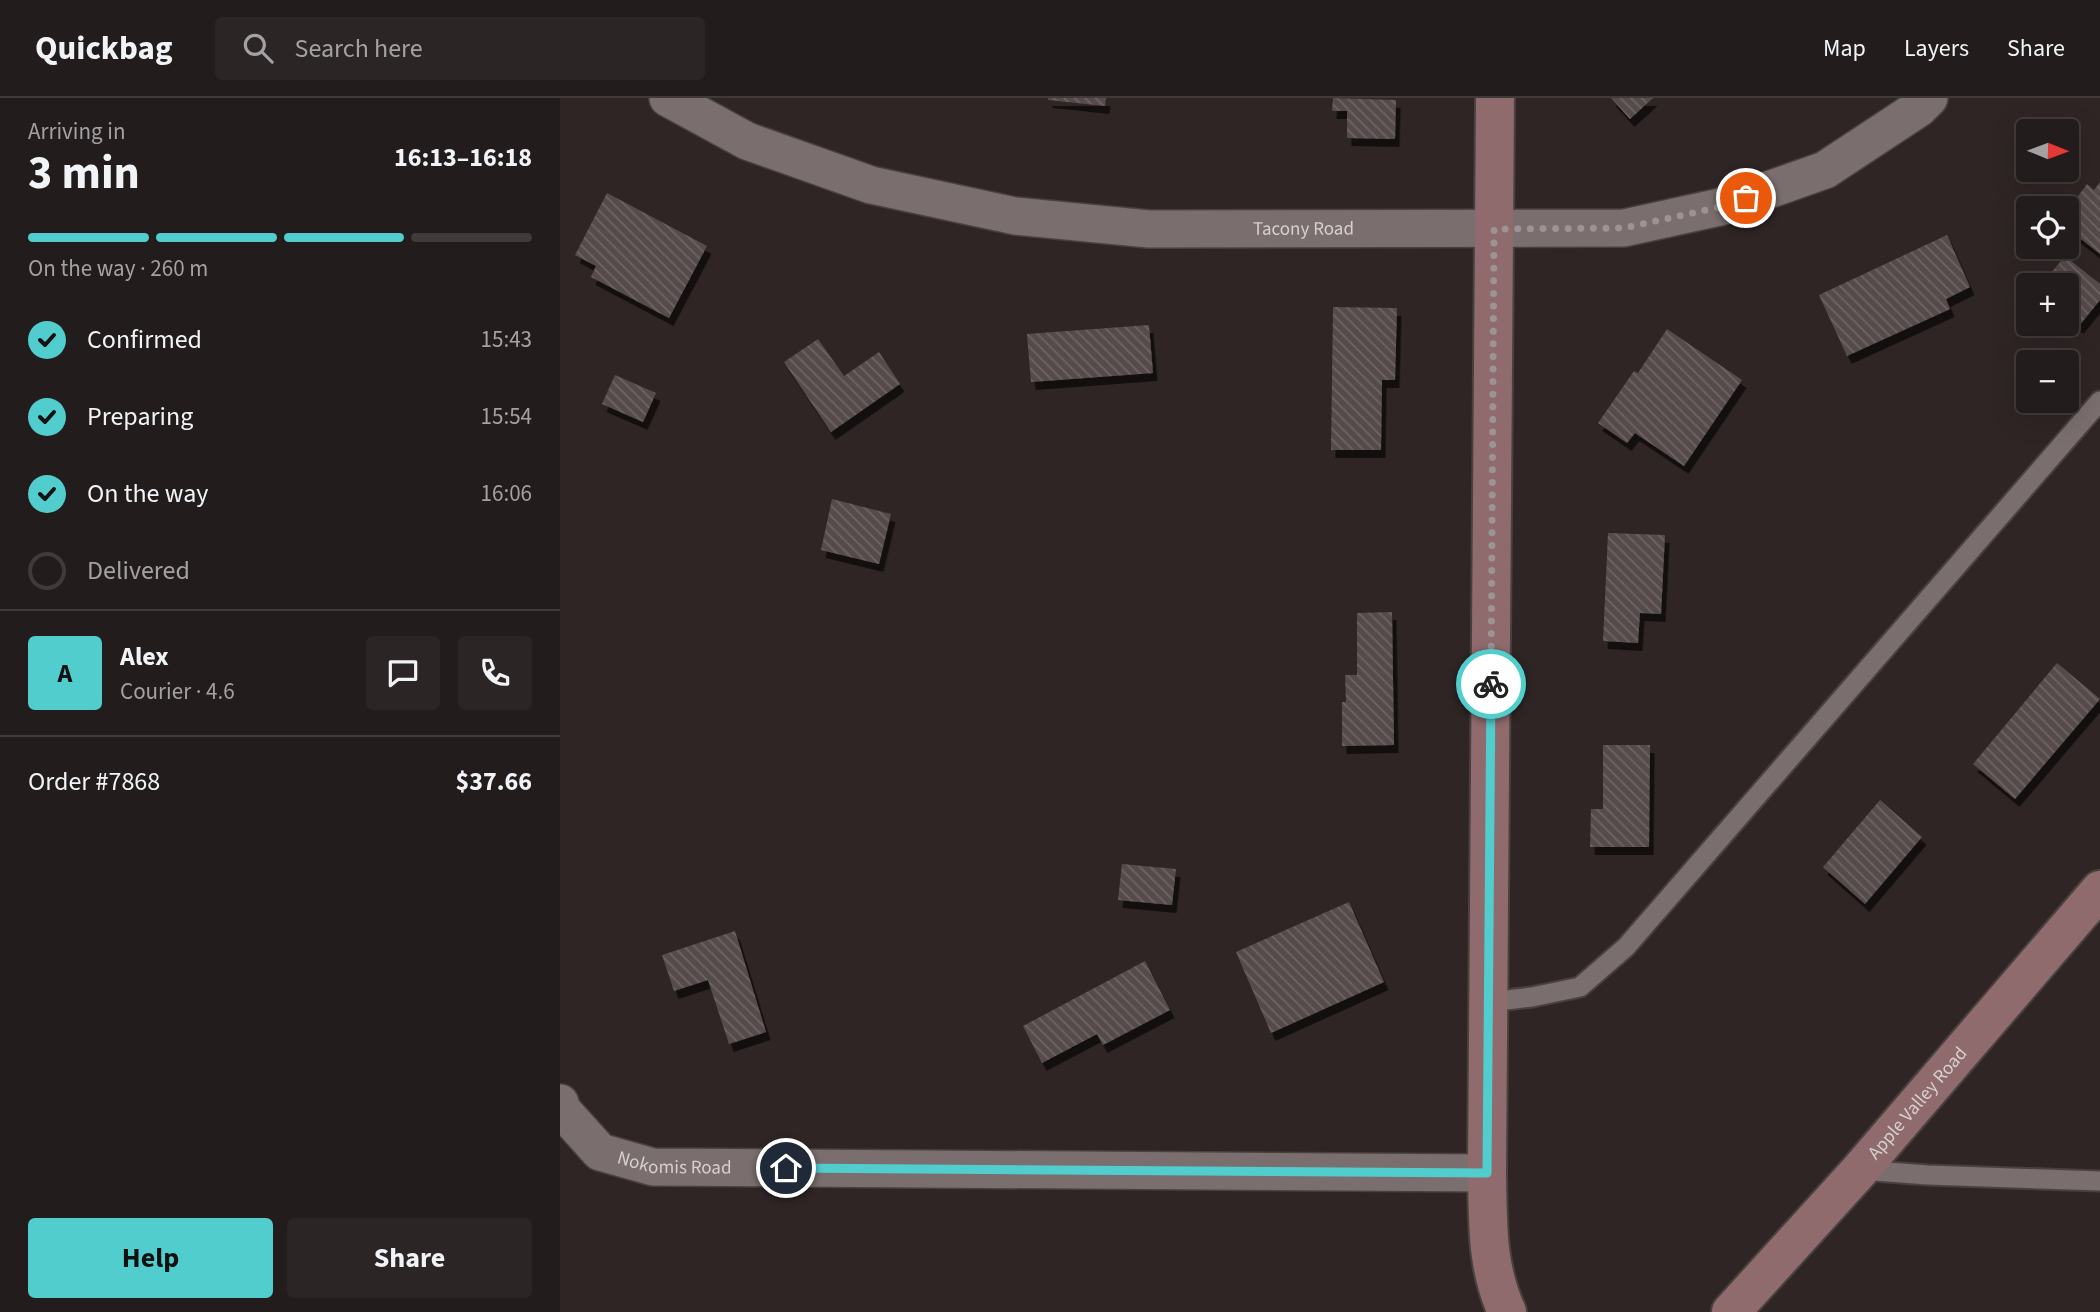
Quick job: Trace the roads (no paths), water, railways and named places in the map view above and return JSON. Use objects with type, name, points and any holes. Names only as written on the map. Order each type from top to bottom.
[{"type":"street","name":"Tacony Road","points":[[668,98],[747,141],[871,185],[1015,216],[1149,229],[1624,228],[1720,207],[1825,170],[1919,108],[1929,98]]},
{"type":"street","points":[[1495,98],[1487,1173],[1491,1264],[1507,1312]]},
{"type":"street","name":"Apple Valley Road","points":[[1731,1312],[1860,1170],[2100,890]]},
{"type":"street","name":"Nokomis Road","points":[[560,1103],[562,1110],[600,1152],[653,1167],[1487,1173]]},
{"type":"lane","points":[[1489,1002],[1580,987],[1626,947],[2100,401]]},
{"type":"lane","points":[[1860,1170],[2100,1181]]}]
